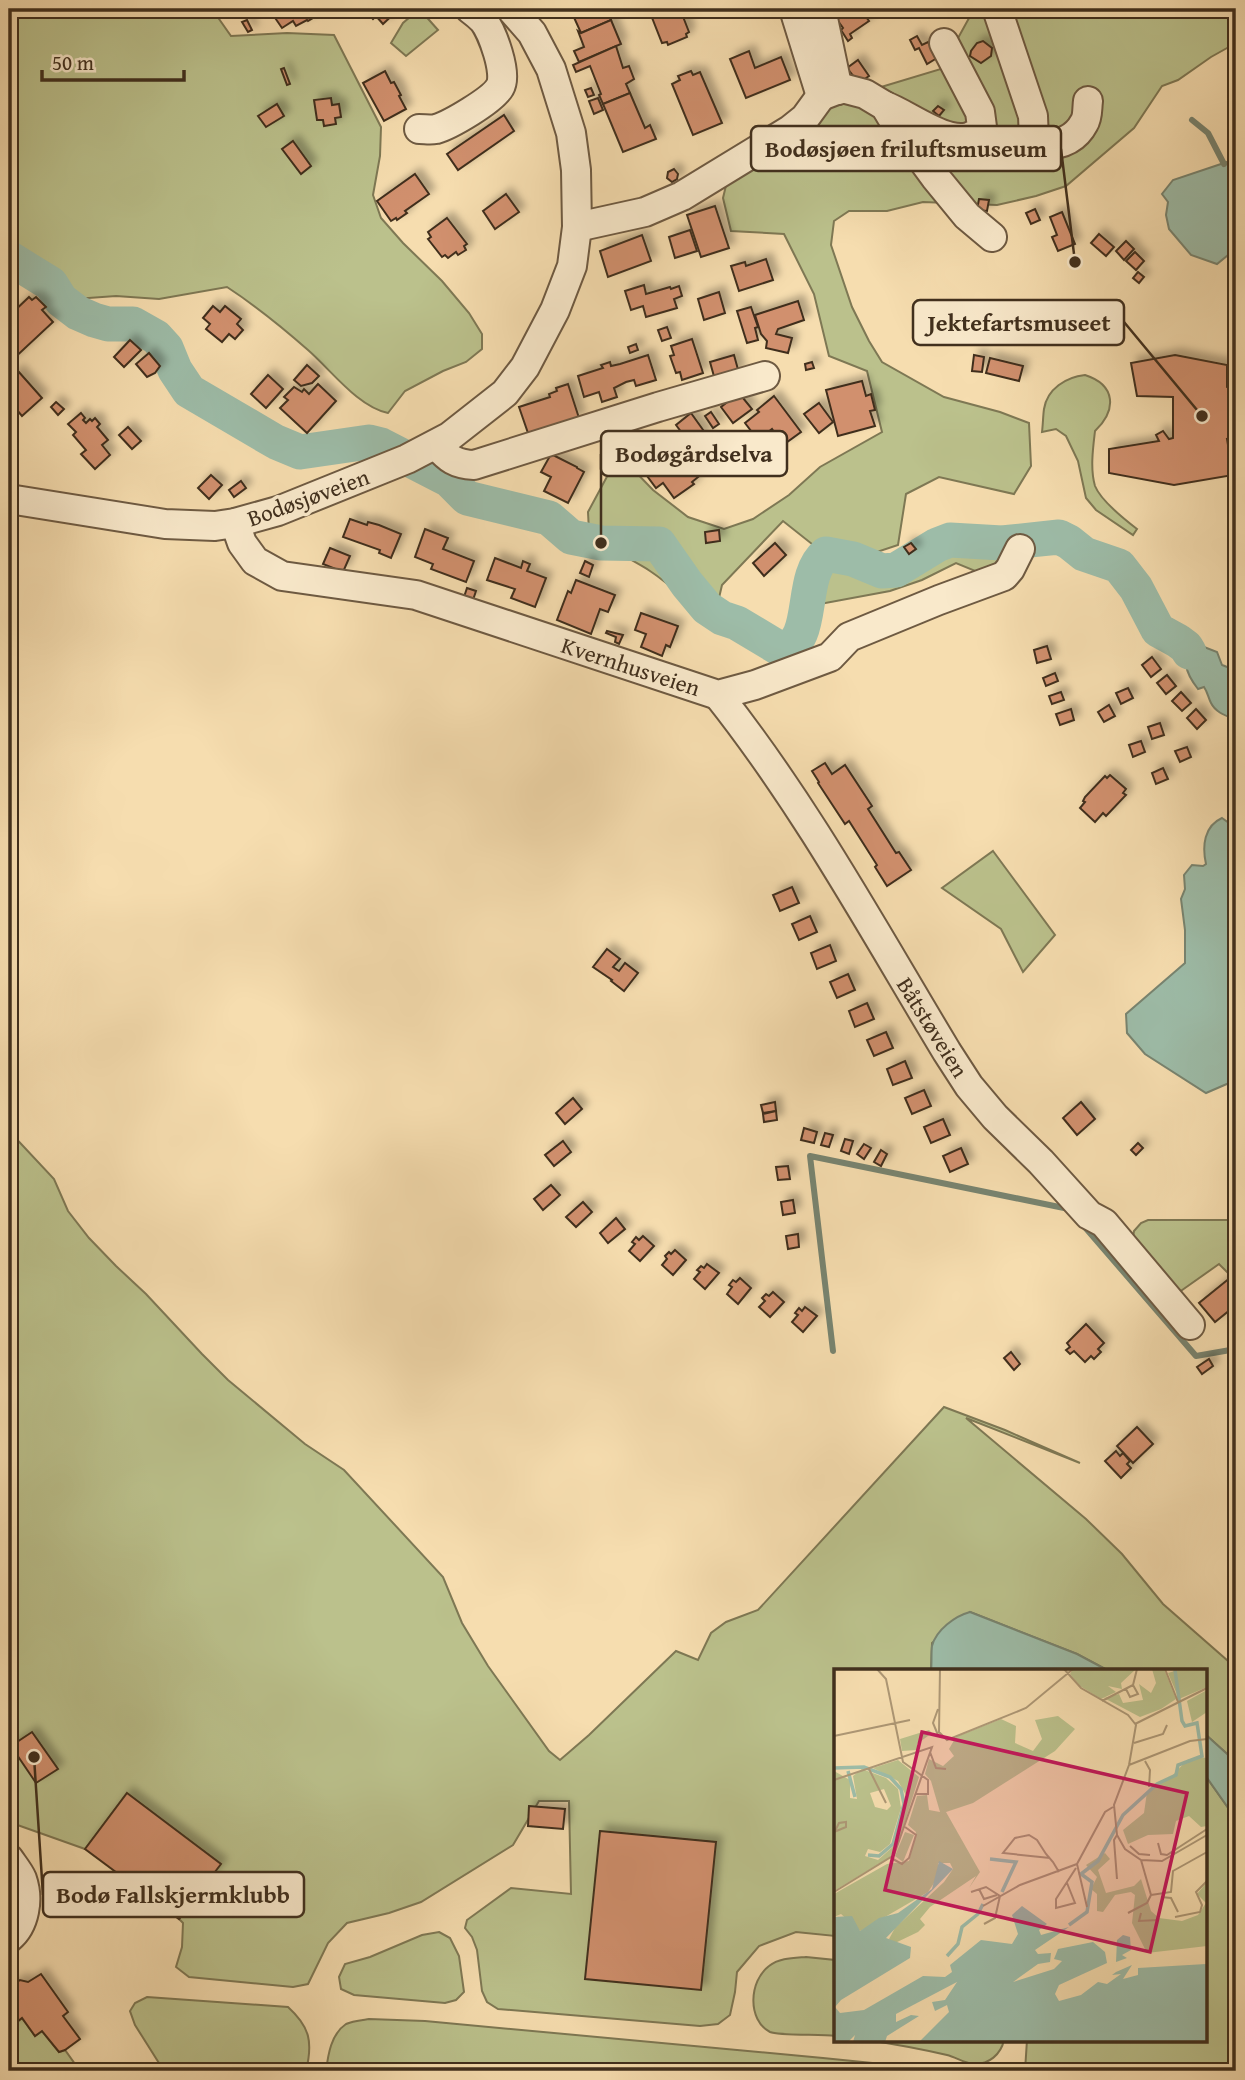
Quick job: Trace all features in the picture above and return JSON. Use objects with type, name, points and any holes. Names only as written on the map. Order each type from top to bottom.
[{"type":"street","points":[[419,129],[430,130],[449,123],[479,105],[500,87],[502,80],[495,41],[484,21],[470,9]]},
{"type":"street","name":"Bodøsjøveien","points":[[9,499],[165,524],[215,526],[235,523],[278,511],[396,464],[436,445],[505,393],[525,368],[555,310],[572,266],[577,227],[576,170],[571,133],[551,69],[532,33],[511,9]]},
{"type":"street","points":[[794,9],[829,93]]},
{"type":"street","points":[[821,9],[829,93]]},
{"type":"street","points":[[577,227],[645,212],[682,196],[790,130],[829,93],[842,88],[865,94],[940,133],[957,139],[973,137],[999,153],[1029,144],[1034,141],[1033,116],[997,9]]},
{"type":"street","points":[[944,43],[982,119],[982,127],[973,137]]},
{"type":"street","points":[[1029,144],[1055,145],[1074,136],[1086,121],[1088,101]]},
{"type":"street","points":[[885,106],[943,187],[967,216],[992,237]]},
{"type":"street","points":[[436,445],[447,457],[460,464],[474,465],[646,410],[765,376]]},
{"type":"street","name":"Kvernhusveien","points":[[235,523],[242,543],[255,561],[282,576],[416,595],[718,695],[755,685],[830,657],[849,637],[1004,576],[1020,549]]},
{"type":"street","name":"Båtstøveien","points":[[718,695],[774,769],[808,820],[970,1086],[995,1117],[1090,1214],[1104,1223],[1190,1325]]},
{"type":"street","points":[[9,1938],[17,1931],[26,1906],[15,1869]]},
{"type":"green space","points":[[9,9],[212,9],[231,36],[287,33],[334,35],[381,127],[380,156],[373,195],[381,218],[469,313],[482,334],[482,349],[466,362],[405,391],[388,413],[356,396],[288,333],[227,287],[159,299],[116,296],[61,300],[51,283],[9,251]]},
{"type":"green space","points":[[974,9],[1236,9],[1236,43],[1178,80],[1162,86],[1134,128],[1066,186],[997,205],[923,202],[887,211],[849,211],[834,221],[831,245],[852,307],[882,362],[944,397],[1029,423],[1031,466],[1014,494],[939,477],[906,494],[898,545],[877,552],[842,542],[817,548],[783,521],[722,585],[712,628],[659,577],[589,532],[588,512],[610,471],[625,461],[653,490],[688,517],[724,529],[753,519],[789,495],[820,467],[882,432],[867,371],[829,356],[814,294],[784,234],[731,231],[723,198],[729,173],[817,114],[848,97],[941,69]]},
{"type":"green space","points":[[417,11],[422,12],[438,30],[406,56],[391,43],[403,23]]},
{"type":"green space","points":[[1085,375],[1103,385],[1110,399],[1107,415],[1095,431],[1092,466],[1095,486],[1107,504],[1137,529],[1133,535],[1096,510],[1086,498],[1078,461],[1066,436],[1056,429],[1042,432],[1044,409],[1053,390],[1064,381]]},
{"type":"green space","points":[[952,542],[1014,546],[1009,561],[980,573],[956,563],[922,580],[890,591],[820,604],[809,602],[822,561],[826,557],[845,561],[877,575],[902,571],[921,561],[935,558]]},
{"type":"green space","points":[[993,851],[1055,935],[1023,972],[1001,929],[942,888]]},
{"type":"green space","points":[[9,1131],[54,1179],[68,1211],[116,1266],[228,1380],[305,1444],[344,1470],[443,1577],[462,1623],[488,1666],[549,1751],[560,1760],[676,1651],[698,1660],[711,1633],[726,1622],[758,1610],[944,1407],[1080,1463],[966,1418],[1086,1519],[1122,1554],[1163,1604],[1236,1668],[1236,1762],[1206,1735],[1206,1669],[1105,1669],[1077,1654],[970,1612],[932,1643],[931,1669],[834,1669],[834,1936],[796,1932],[759,1946],[737,1972],[730,2015],[718,2024],[700,2026],[498,2009],[487,2002],[482,1991],[477,1950],[465,1928],[467,1920],[511,1888],[571,1894],[569,1801],[539,1801],[513,1845],[421,1902],[347,1923],[328,1943],[308,1984],[293,1987],[189,1977],[176,1967],[182,1947],[183,1923],[179,1919],[220,1864],[127,1794],[85,1849],[9,1822]]},
{"type":"green space","points":[[1148,1220],[1236,1220],[1236,1270],[1229,1274],[1219,1264],[1178,1293],[1133,1237],[1134,1231],[1141,1223]]},
{"type":"green space","points":[[1206,1776],[1236,1819],[1236,2071],[1025,2071],[1027,2042],[1206,2042]]},
{"type":"green space","points":[[439,1932],[450,1938],[459,1956],[464,1992],[456,2000],[445,2003],[354,1995],[341,1989],[339,1977],[345,1964],[370,1957],[422,1935]]},
{"type":"green space","points":[[806,1957],[834,1960],[834,2036],[770,2032],[757,2019],[753,2000],[757,1981],[769,1966],[786,1959]]},
{"type":"green space","points":[[147,1997],[288,2007],[301,2021],[308,2036],[306,2071],[164,2071],[135,2025],[130,2011],[135,2003]]},
{"type":"green space","points":[[22,2018],[35,2036],[42,2031],[59,2052],[65,2050],[80,2071],[9,2071],[9,2021],[12,2026]]},
{"type":"green space","points":[[369,2019],[425,2021],[823,2058],[902,2066],[917,2071],[759,2071],[691,2067],[577,2066],[551,2071],[326,2071],[331,2045],[341,2028],[348,2023]]},
{"type":"green space","points":[[878,2042],[1003,2042],[993,2058],[979,2064]]},
{"type":"shaded area","points":[[1236,159],[1236,252],[1233,251],[1217,264],[1191,255],[1169,229],[1166,215],[1168,202],[1162,194],[1173,180]]},
{"type":"shaded area","points":[[1199,645],[1217,652],[1222,665],[1233,673],[1237,688],[1236,720],[1216,709],[1204,687],[1198,689],[1190,678],[1186,660],[1192,649]]},
{"type":"shaded area","points":[[1222,818],[1233,826],[1236,833],[1236,1080],[1206,1093],[1145,1054],[1127,1033],[1126,1014],[1185,963],[1181,899],[1185,889],[1184,875],[1192,865],[1206,864],[1204,850],[1208,831]]},
{"type":"shaded area","points":[[970,1612],[1077,1654],[1105,1669],[931,1669],[934,1640],[942,1629]]},
{"type":"shaded area","points":[[1206,1735],[1236,1762],[1236,1819],[1206,1776]]},
{"type":"building","points":[[269,9],[321,9],[323,12],[296,26],[293,21],[282,28]]},
{"type":"building","points":[[364,9],[399,9],[383,24],[376,16],[373,19]]},
{"type":"building","points":[[583,9],[607,9],[611,20],[581,33],[572,13]]},
{"type":"building","points":[[680,9],[689,32],[687,37],[668,45],[667,42],[662,43],[649,10]]},
{"type":"building","points":[[860,9],[869,21],[850,34],[852,38],[848,41],[841,30],[843,28],[830,10]]},
{"type":"building","points":[[909,9],[929,9],[911,15]]},
{"type":"building","points":[[933,9],[954,9],[954,11],[936,17]]},
{"type":"building","points":[[247,20],[252,30],[248,32],[242,22]]},
{"type":"building","points":[[611,20],[621,44],[579,62],[574,51],[584,47],[578,31],[581,33]]},
{"type":"building","points":[[917,36],[922,45],[928,42],[937,58],[927,64],[919,48],[915,50],[910,40]]},
{"type":"building","points":[[983,41],[992,48],[991,56],[981,63],[970,56],[977,43]]},
{"type":"building","points":[[616,46],[623,68],[629,66],[634,79],[626,84],[630,93],[603,104],[590,66],[576,72],[573,65]]},
{"type":"building","points":[[749,51],[755,68],[781,57],[790,80],[746,98],[730,59]]},
{"type":"building","points":[[858,60],[869,76],[859,83],[847,68]]},
{"type":"building","points":[[284,68],[290,84],[287,85],[281,69]]},
{"type":"building","points":[[385,71],[391,83],[394,82],[406,109],[384,121],[363,83]]},
{"type":"building","points":[[691,71],[693,75],[700,72],[722,123],[693,135],[672,84],[680,80],[678,76]]},
{"type":"building","points":[[591,88],[594,95],[588,97],[585,90]]},
{"type":"building","points":[[630,93],[645,128],[650,125],[656,139],[623,152],[603,104]]},
{"type":"building","points":[[331,98],[332,105],[339,104],[341,117],[335,118],[336,124],[324,126],[323,120],[317,120],[314,100]]},
{"type":"building","points":[[598,98],[603,110],[594,114],[589,101]]},
{"type":"building","points":[[277,104],[284,116],[266,127],[258,116]]},
{"type":"building","points":[[938,106],[944,110],[939,116],[933,111]]},
{"type":"building","points":[[504,115],[514,131],[458,170],[447,154]]},
{"type":"building","points":[[293,141],[311,166],[301,174],[282,149]]},
{"type":"building","points":[[674,169],[678,174],[677,179],[672,182],[667,178],[668,172]]},
{"type":"building","points":[[415,174],[429,194],[405,211],[407,213],[391,221],[377,201]]},
{"type":"building","points":[[506,194],[519,212],[495,229],[483,211]]},
{"type":"building","points":[[979,199],[989,200],[987,211],[977,210]]},
{"type":"building","points":[[715,206],[729,248],[701,257],[687,215]]},
{"type":"building","points":[[1035,209],[1040,220],[1031,224],[1026,213]]},
{"type":"building","points":[[1062,212],[1075,244],[1058,251],[1052,237],[1057,235],[1050,217]]},
{"type":"building","points":[[447,218],[467,244],[464,246],[466,250],[458,255],[456,252],[448,258],[445,255],[442,257],[428,239],[431,237],[428,232]]},
{"type":"building","points":[[690,230],[697,251],[675,258],[669,237]]},
{"type":"building","points":[[1099,234],[1114,247],[1106,256],[1091,243]]},
{"type":"building","points":[[642,235],[651,261],[608,277],[600,251]]},
{"type":"building","points":[[1126,241],[1134,249],[1124,260],[1116,251]]},
{"type":"building","points":[[1135,252],[1144,261],[1136,270],[1126,261]]},
{"type":"building","points":[[766,259],[773,280],[739,291],[731,266],[745,262],[746,266]]},
{"type":"building","points":[[1138,272],[1144,277],[1139,283],[1133,278]]},
{"type":"building","points":[[644,285],[646,294],[679,286],[682,296],[674,299],[677,308],[646,317],[643,306],[631,310],[625,291]]},
{"type":"building","points":[[719,292],[725,313],[704,320],[698,299]]},
{"type":"building","points":[[29,297],[32,300],[36,297],[46,307],[42,310],[53,322],[9,363],[9,316]]},
{"type":"building","points":[[798,301],[804,320],[778,329],[776,334],[792,338],[788,353],[766,348],[767,341],[761,334],[755,315]]},
{"type":"building","points":[[213,306],[220,312],[225,306],[241,319],[237,324],[243,330],[235,339],[229,334],[222,342],[206,329],[210,324],[203,318]]},
{"type":"building","points":[[751,307],[758,327],[755,328],[758,340],[747,343],[737,311]]},
{"type":"building","points":[[667,327],[671,338],[662,341],[658,330]]},
{"type":"building","points":[[692,339],[703,373],[682,380],[680,372],[676,373],[670,356],[674,355],[671,346]]},
{"type":"building","points":[[130,340],[141,350],[124,367],[114,357]]},
{"type":"building","points":[[636,344],[638,350],[630,353],[628,347]]},
{"type":"building","points":[[149,353],[160,366],[155,373],[147,377],[136,364]]},
{"type":"building","points":[[648,355],[656,380],[636,386],[634,380],[626,382],[614,388],[617,397],[602,402],[599,392],[584,397],[578,376],[603,368],[601,365],[610,362],[611,366]]},
{"type":"building","points":[[734,355],[739,373],[715,380],[710,362]]},
{"type":"building","points":[[974,355],[984,357],[982,372],[972,371]]},
{"type":"building","points":[[1175,355],[1227,365],[1227,387],[1236,389],[1236,438],[1227,439],[1233,475],[1174,485],[1109,473],[1109,449],[1159,441],[1156,435],[1163,431],[1169,439],[1173,438],[1173,397],[1137,396],[1131,363]]},
{"type":"building","points":[[990,358],[1023,366],[1019,381],[986,373]]},
{"type":"building","points":[[812,362],[814,368],[806,370],[805,364]]},
{"type":"building","points":[[307,365],[319,376],[312,383],[301,386],[294,380]]},
{"type":"building","points":[[18,371],[42,398],[22,416],[17,410],[9,418],[9,379]]},
{"type":"building","points":[[268,375],[283,389],[266,408],[251,394]]},
{"type":"building","points":[[862,381],[866,396],[871,394],[875,410],[870,411],[875,426],[838,436],[826,390]]},
{"type":"building","points":[[318,384],[336,401],[307,433],[280,408],[288,400],[284,397],[294,387],[302,392],[304,389],[309,394]]},
{"type":"building","points":[[568,384],[579,418],[528,433],[519,407],[550,397],[549,394],[557,391],[556,388]]},
{"type":"building","points":[[739,393],[752,409],[733,423],[721,407]]},
{"type":"building","points":[[774,396],[801,432],[783,445],[772,429],[758,440],[745,423]]},
{"type":"building","points":[[56,402],[64,409],[58,415],[51,407]]},
{"type":"building","points":[[819,403],[833,422],[819,433],[804,414]]},
{"type":"building","points":[[711,412],[719,424],[713,428],[705,416]]},
{"type":"building","points":[[81,413],[86,423],[95,418],[100,424],[97,427],[108,440],[102,445],[110,455],[95,469],[81,454],[86,450],[73,435],[76,432],[68,424]]},
{"type":"building","points":[[691,413],[706,434],[691,445],[676,425]]},
{"type":"building","points":[[128,427],[141,441],[132,449],[119,435]]},
{"type":"building","points":[[652,450],[670,474],[678,469],[672,462],[688,450],[704,472],[692,482],[694,484],[674,498],[663,483],[656,488],[636,461]]},
{"type":"building","points":[[551,454],[584,472],[568,503],[544,491],[551,477],[541,472]]},
{"type":"building","points":[[211,475],[222,485],[209,499],[198,488]]},
{"type":"building","points":[[241,481],[246,488],[234,497],[229,490]]},
{"type":"building","points":[[350,519],[367,525],[368,522],[379,525],[401,534],[391,558],[379,553],[380,550],[343,537]]},
{"type":"building","points":[[425,529],[448,538],[443,549],[474,561],[466,582],[431,569],[433,564],[415,557]]},
{"type":"building","points":[[719,530],[720,541],[706,543],[705,532]]},
{"type":"building","points":[[775,543],[786,555],[764,576],[753,563]]},
{"type":"building","points":[[911,543],[916,549],[909,554],[904,547]]},
{"type":"building","points":[[330,548],[350,556],[343,572],[323,564]]},
{"type":"building","points":[[495,558],[521,568],[523,561],[530,564],[527,571],[546,578],[535,607],[511,598],[515,589],[487,580]]},
{"type":"building","points":[[585,561],[593,565],[589,577],[580,573]]},
{"type":"building","points":[[576,580],[615,595],[608,612],[600,609],[591,634],[557,620],[568,591],[571,593]]},
{"type":"building","points":[[467,588],[476,591],[473,600],[464,597]]},
{"type":"building","points":[[641,613],[678,626],[670,647],[666,645],[662,656],[641,647],[646,634],[635,630]]},
{"type":"building","points":[[607,631],[623,635],[619,644],[615,642],[616,637],[606,633]]},
{"type":"building","points":[[1047,646],[1051,659],[1037,663],[1034,650]]},
{"type":"building","points":[[1152,657],[1161,669],[1151,677],[1142,665]]},
{"type":"building","points":[[1055,673],[1058,681],[1046,686],[1043,678]]},
{"type":"building","points":[[1167,675],[1176,686],[1166,694],[1157,683]]},
{"type":"building","points":[[1128,688],[1133,698],[1121,704],[1116,693]]},
{"type":"building","points":[[1061,692],[1064,700],[1052,704],[1049,696]]},
{"type":"building","points":[[1181,692],[1191,703],[1182,711],[1172,701]]},
{"type":"building","points":[[1109,705],[1115,716],[1104,722],[1098,712]]},
{"type":"building","points":[[1071,709],[1074,720],[1060,725],[1056,714]]},
{"type":"building","points":[[1196,709],[1206,720],[1197,729],[1187,718]]},
{"type":"building","points":[[1160,723],[1164,735],[1152,739],[1148,727]]},
{"type":"building","points":[[1141,741],[1145,752],[1133,757],[1129,745]]},
{"type":"building","points":[[1187,747],[1191,757],[1180,762],[1175,751]]},
{"type":"building","points":[[825,763],[832,774],[845,765],[872,806],[868,809],[896,853],[899,852],[911,870],[887,886],[849,821],[845,824],[818,783],[812,771]]},
{"type":"building","points":[[1163,768],[1168,779],[1156,784],[1152,773]]},
{"type":"building","points":[[1110,775],[1126,789],[1123,793],[1126,795],[1106,816],[1103,813],[1095,822],[1080,808],[1085,797],[1105,776],[1107,778]]},
{"type":"building","points":[[792,887],[799,903],[780,911],[773,895]]},
{"type":"building","points":[[810,916],[817,932],[799,940],[792,924]]},
{"type":"building","points":[[830,945],[836,961],[817,969],[811,953]]},
{"type":"building","points":[[607,949],[620,959],[613,967],[619,971],[625,963],[638,973],[624,991],[593,967]]},
{"type":"building","points":[[848,974],[855,990],[837,998],[830,982]]},
{"type":"building","points":[[867,1003],[874,1019],[855,1027],[849,1011]]},
{"type":"building","points":[[886,1032],[893,1048],[874,1056],[867,1040]]},
{"type":"building","points":[[905,1061],[912,1078],[893,1085],[887,1069]]},
{"type":"building","points":[[924,1090],[931,1106],[912,1114],[905,1098]]},
{"type":"building","points":[[573,1098],[582,1109],[565,1124],[556,1113]]},
{"type":"building","points":[[775,1102],[776,1111],[763,1113],[761,1105]]},
{"type":"building","points":[[1081,1102],[1095,1119],[1077,1135],[1063,1118]]},
{"type":"building","points":[[776,1111],[777,1120],[764,1122],[763,1114]]},
{"type":"building","points":[[943,1119],[950,1135],[931,1143],[924,1127]]},
{"type":"building","points":[[804,1128],[817,1132],[814,1143],[801,1140]]},
{"type":"building","points":[[825,1133],[833,1135],[829,1147],[821,1145]]},
{"type":"building","points":[[845,1139],[853,1141],[849,1154],[841,1151]]},
{"type":"building","points":[[563,1141],[571,1152],[554,1166],[545,1155]]},
{"type":"building","points":[[1138,1143],[1143,1148],[1136,1155],[1131,1150]]},
{"type":"building","points":[[864,1144],[871,1148],[864,1159],[857,1154]]},
{"type":"building","points":[[961,1148],[968,1164],[950,1172],[943,1156]]},
{"type":"building","points":[[881,1150],[887,1154],[881,1166],[874,1162]]},
{"type":"building","points":[[788,1166],[790,1179],[778,1180],[776,1167]]},
{"type":"building","points":[[551,1185],[560,1195],[543,1210],[534,1199]]},
{"type":"building","points":[[793,1200],[795,1213],[783,1215],[781,1202]]},
{"type":"building","points":[[583,1202],[592,1212],[576,1227],[566,1217]]},
{"type":"building","points":[[616,1218],[625,1229],[608,1243],[600,1233]]},
{"type":"building","points":[[798,1234],[799,1247],[788,1249],[786,1236]]},
{"type":"building","points":[[643,1236],[654,1246],[640,1261],[629,1251],[635,1244],[632,1242],[636,1237],[639,1240]]},
{"type":"building","points":[[675,1250],[686,1260],[673,1275],[662,1265],[667,1259],[665,1256]]},
{"type":"building","points":[[707,1264],[719,1273],[705,1289],[694,1279],[700,1272],[697,1270]]},
{"type":"building","points":[[1236,1273],[1236,1305],[1215,1322],[1199,1303]]},
{"type":"building","points":[[740,1278],[751,1288],[738,1304],[727,1294],[733,1280],[736,1282]]},
{"type":"building","points":[[773,1292],[784,1302],[770,1317],[759,1307],[765,1301],[762,1298]]},
{"type":"building","points":[[805,1307],[817,1316],[803,1332],[792,1322],[798,1315],[795,1313],[799,1308],[802,1311]]},
{"type":"building","points":[[1086,1324],[1104,1343],[1098,1349],[1101,1352],[1094,1359],[1091,1356],[1085,1362],[1074,1351],[1070,1354],[1066,1350],[1070,1347],[1067,1343]]},
{"type":"building","points":[[1011,1352],[1020,1364],[1014,1370],[1004,1358]]},
{"type":"building","points":[[1209,1359],[1213,1366],[1202,1374],[1197,1367]]},
{"type":"building","points":[[1137,1427],[1153,1444],[1133,1463],[1117,1446]]},
{"type":"building","points":[[1116,1451],[1120,1456],[1123,1453],[1130,1461],[1127,1464],[1131,1468],[1121,1478],[1105,1461]]},
{"type":"building","points":[[32,1732],[58,1769],[36,1783],[11,1746]]},
{"type":"building","points":[[127,1793],[221,1864],[179,1919],[85,1849]]},
{"type":"building","points":[[529,1806],[565,1809],[563,1829],[528,1826]]},
{"type":"building","points":[[600,1831],[716,1842],[701,1990],[585,1979]]},
{"type":"building","points":[[41,1974],[68,2012],[63,2016],[80,2039],[59,2052],[42,2031],[35,2036],[22,2018],[12,2026],[9,2021],[9,1988],[20,1980],[28,1982]]},
{"type":"waterway","points":[[1192,120],[1208,133],[1224,164]]},
{"type":"waterway","points":[[9,258],[51,284],[61,300],[78,313],[108,324],[133,324],[156,337],[166,348],[175,370],[189,391],[276,442],[300,452],[369,442],[381,445],[449,480],[467,498],[549,518],[571,537],[601,543],[659,544],[707,608],[782,650],[793,645],[800,635],[812,578],[826,554],[853,559],[882,571],[896,570],[950,540],[1002,543],[1059,537],[1084,554],[1119,566],[1136,588],[1158,630],[1178,641],[1189,652]]},
{"type":"waterway","points":[[833,1351],[810,1156],[1069,1209]]},
{"type":"waterway","points":[[1083,1225],[1196,1356],[1236,1349]]},
{"type":"place","name":"Bodøsjøen friluftsmuseum","points":[[1075,262]]},
{"type":"place","name":"Jektefartsmuseet","points":[[1202,416]]},
{"type":"place","name":"Bodøgårdselva","points":[[601,543]]},
{"type":"place","name":"Bodø Fallskjermklubb","points":[[34,1757]]}]
